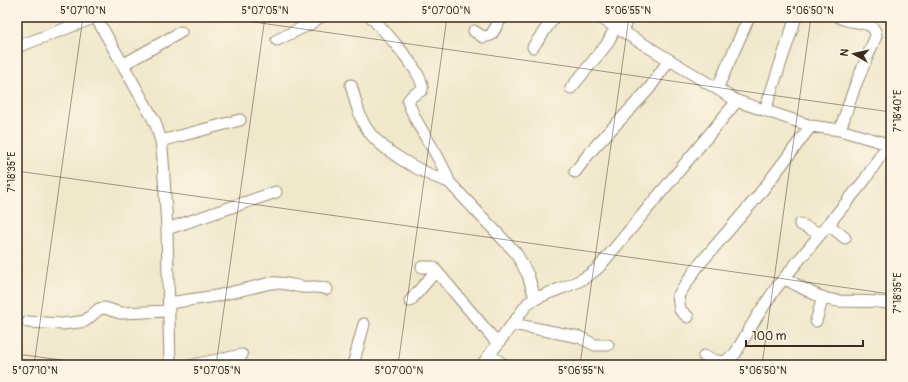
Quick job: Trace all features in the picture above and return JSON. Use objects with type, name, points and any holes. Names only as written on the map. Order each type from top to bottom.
[{"type":"street","points":[[18,47],[96,17],[124,64],[155,122],[161,141],[167,229],[170,365]]},
{"type":"street","points":[[277,40],[310,24],[320,17]]},
{"type":"street","points":[[371,17],[394,42],[422,80],[422,90],[412,96],[408,101],[424,136],[445,169],[449,182]]},
{"type":"street","points":[[474,32],[484,37],[491,35],[502,17]]},
{"type":"street","points":[[533,47],[554,17]]},
{"type":"street","points":[[599,17],[737,101],[811,126],[840,130],[889,145],[864,181],[785,279],[776,288],[735,354],[724,362],[717,362],[704,356]]},
{"type":"street","points":[[571,88],[629,17]]},
{"type":"street","points":[[717,89],[749,17]]},
{"type":"street","points":[[766,110],[796,17]]},
{"type":"street","points":[[839,17],[872,26],[876,30],[876,36],[855,86],[840,130]]},
{"type":"street","points":[[124,64],[181,32]]},
{"type":"street","points":[[575,172],[591,151],[649,89],[669,60]]},
{"type":"street","points":[[351,85],[366,129],[386,149],[407,164],[449,182],[516,253],[528,275],[535,298]]},
{"type":"street","points":[[482,365],[513,324],[523,308],[535,298],[579,282],[599,267],[737,101]]},
{"type":"street","points":[[161,141],[240,120]]},
{"type":"street","points":[[688,318],[680,310],[678,296],[698,266],[758,196],[811,126]]},
{"type":"street","points":[[167,229],[276,192]]},
{"type":"street","points":[[800,224],[820,234]]},
{"type":"street","points":[[828,224],[845,238]]},
{"type":"street","points":[[422,267],[433,267],[498,344]]},
{"type":"street","points":[[410,301],[436,271]]},
{"type":"street","points":[[785,279],[823,297],[838,301],[869,303],[882,301],[891,304]]},
{"type":"street","points":[[28,322],[62,324],[79,322],[85,321],[99,309],[105,308],[120,313],[169,307],[271,283],[303,287],[321,286],[327,289]]},
{"type":"street","points":[[816,321],[823,297]]},
{"type":"street","points":[[353,365],[364,324]]},
{"type":"street","points":[[513,324],[579,337],[595,345],[608,345]]},
{"type":"street","points":[[193,365],[242,355]]},
{"type":"street","points":[[490,355],[504,365]]}]
